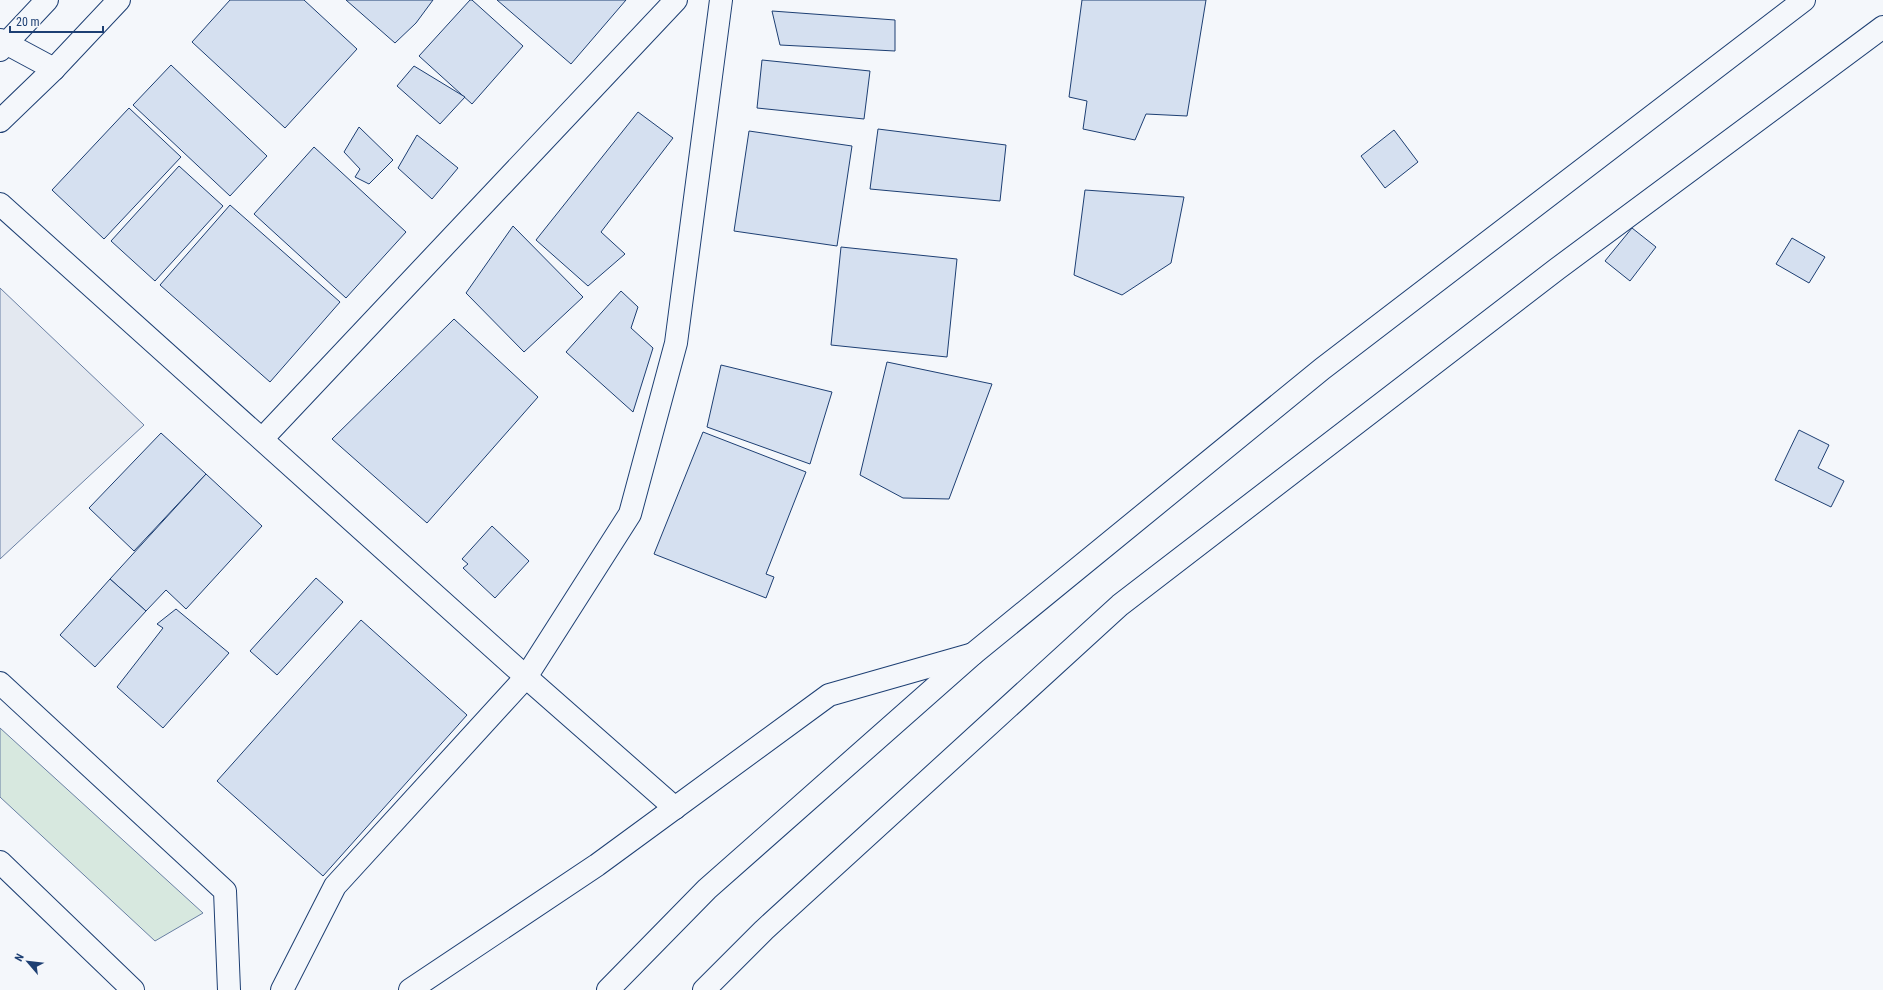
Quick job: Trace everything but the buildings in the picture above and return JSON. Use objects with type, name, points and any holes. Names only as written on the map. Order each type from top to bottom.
[{"type":"main road","points":[[47,0],[2,44],[54,69]]},
{"type":"main road","points":[[0,121],[54,69],[119,0]]},
{"type":"main road","points":[[262,439],[676,0]]},
{"type":"main road","points":[[282,990],[335,886],[526,677],[630,514],[676,343],[721,0]]},
{"type":"main road","points":[[608,990],[707,889],[972,654],[1322,369],[1804,0]]},
{"type":"main road","points":[[704,990],[764,930],[1120,605],[1557,269],[1883,27]]},
{"type":"main road","points":[[0,204],[526,677],[675,808]]},
{"type":"main road","points":[[410,990],[597,865],[829,695],[972,654]]},
{"type":"main road","points":[[0,683],[225,891],[229,990]]},
{"type":"main road","points":[[0,862],[133,990]]},
{"type":"shaded area","points":[[0,288],[144,425],[0,559]]},
{"type":"shaded area","points":[[0,728],[203,913],[155,941],[0,797]]}]
